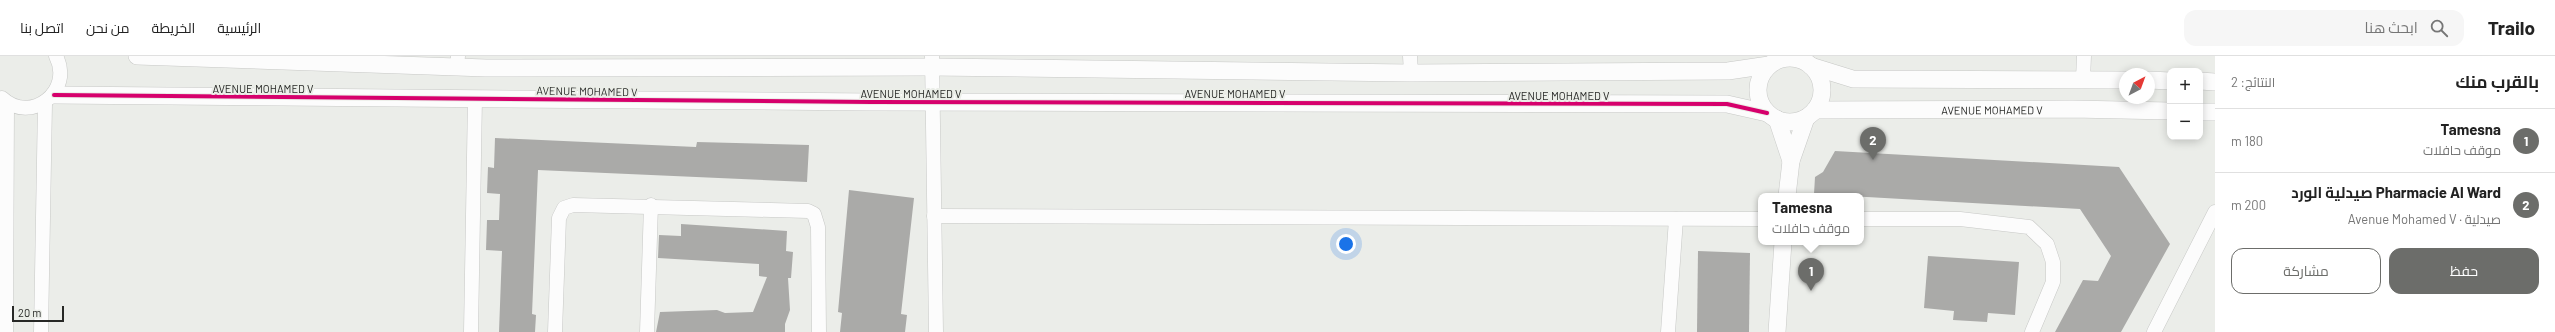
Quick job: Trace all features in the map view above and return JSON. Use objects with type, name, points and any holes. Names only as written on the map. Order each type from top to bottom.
[{"type":"street","points":[[41,332],[49,99],[61,74],[56,56]]},
{"type":"street","name":"AVENUE MOHAMED V","points":[[137,56],[458,61],[486,68],[932,62],[1411,73],[1728,71],[1777,60]]},
{"type":"street","points":[[1410,56],[1411,73]]},
{"type":"street","points":[[2083,79],[2084,56]]},
{"type":"street","points":[[1791,161],[1772,116],[1758,95],[1758,84],[1762,73],[1777,60],[1805,60],[1853,79],[2119,80]]},
{"type":"street","points":[[1787,193],[1791,161],[1811,114],[1820,101],[1822,90],[1821,81],[1805,60]]},
{"type":"street","points":[[932,62],[936,332]]},
{"type":"street","points":[[2155,80],[2167,81]]},
{"type":"street","points":[[2203,81],[2215,82]]},
{"type":"street","points":[[471,332],[475,98]]},
{"type":"street","name":"AVENUE MOHAMED V","points":[[49,99],[475,98],[932,102],[1727,104],[1772,116]]},
{"type":"street","points":[[6,332],[4,100],[19,108],[32,108],[49,99]]},
{"type":"street","name":"AVENUE MOHAMED V","points":[[1811,114],[2064,109],[2167,111]]},
{"type":"street","points":[[2203,112],[2215,112]]},
{"type":"street","points":[[1772,116],[1791,122],[1811,114]]},
{"type":"street","points":[[555,332],[559,218],[564,208],[573,205],[651,205],[802,209],[814,214],[818,227],[819,332]]},
{"type":"street","points":[[647,332],[651,205]]},
{"type":"street","points":[[2154,332],[2215,212]]},
{"type":"street","points":[[934,216],[1758,219]]},
{"type":"street","points":[[1668,332],[1676,219]]},
{"type":"street","points":[[1864,219],[1960,219],[2030,227],[2047,244],[2053,262],[2053,282],[2032,332]]},
{"type":"street","points":[[1777,332],[1783,245]]},
{"type":"building","points":[[495,138],[696,147],[697,142],[809,145],[807,182],[538,170],[532,314],[536,315],[535,332],[499,332],[502,251],[486,250],[487,220],[499,220],[500,194],[487,193],[488,167],[494,168]]},
{"type":"building","points":[[1835,151],[2119,167],[2170,244],[2121,332],[2055,332],[2083,280],[2098,281],[2111,256],[2080,209],[1864,197],[1864,193],[1814,193],[1815,177],[1823,172]]},
{"type":"building","points":[[849,190],[914,198],[901,314],[907,315],[905,332],[840,332],[842,313],[838,312]]},
{"type":"building","points":[[681,224],[787,231],[786,251],[793,252],[791,278],[788,278],[790,310],[785,324],[785,332],[656,332],[660,312],[717,310],[725,313],[753,312],[767,277],[759,276],[759,264],[658,258],[659,235],[681,236]]},
{"type":"building","points":[[1698,251],[1750,253],[1749,332],[1697,332]]},
{"type":"building","points":[[1928,256],[2019,262],[2015,315],[1988,313],[1987,322],[1953,320],[1954,311],[1924,308]]},
{"type":"cycle path","points":[[54,95],[871,102],[1727,104],[1767,113]]},
{"type":"place","name":"Pharmacie Al Ward صيدلية الورد","points":[[1873,160]]},
{"type":"place","name":"Tamesna","points":[[1811,291]]}]
